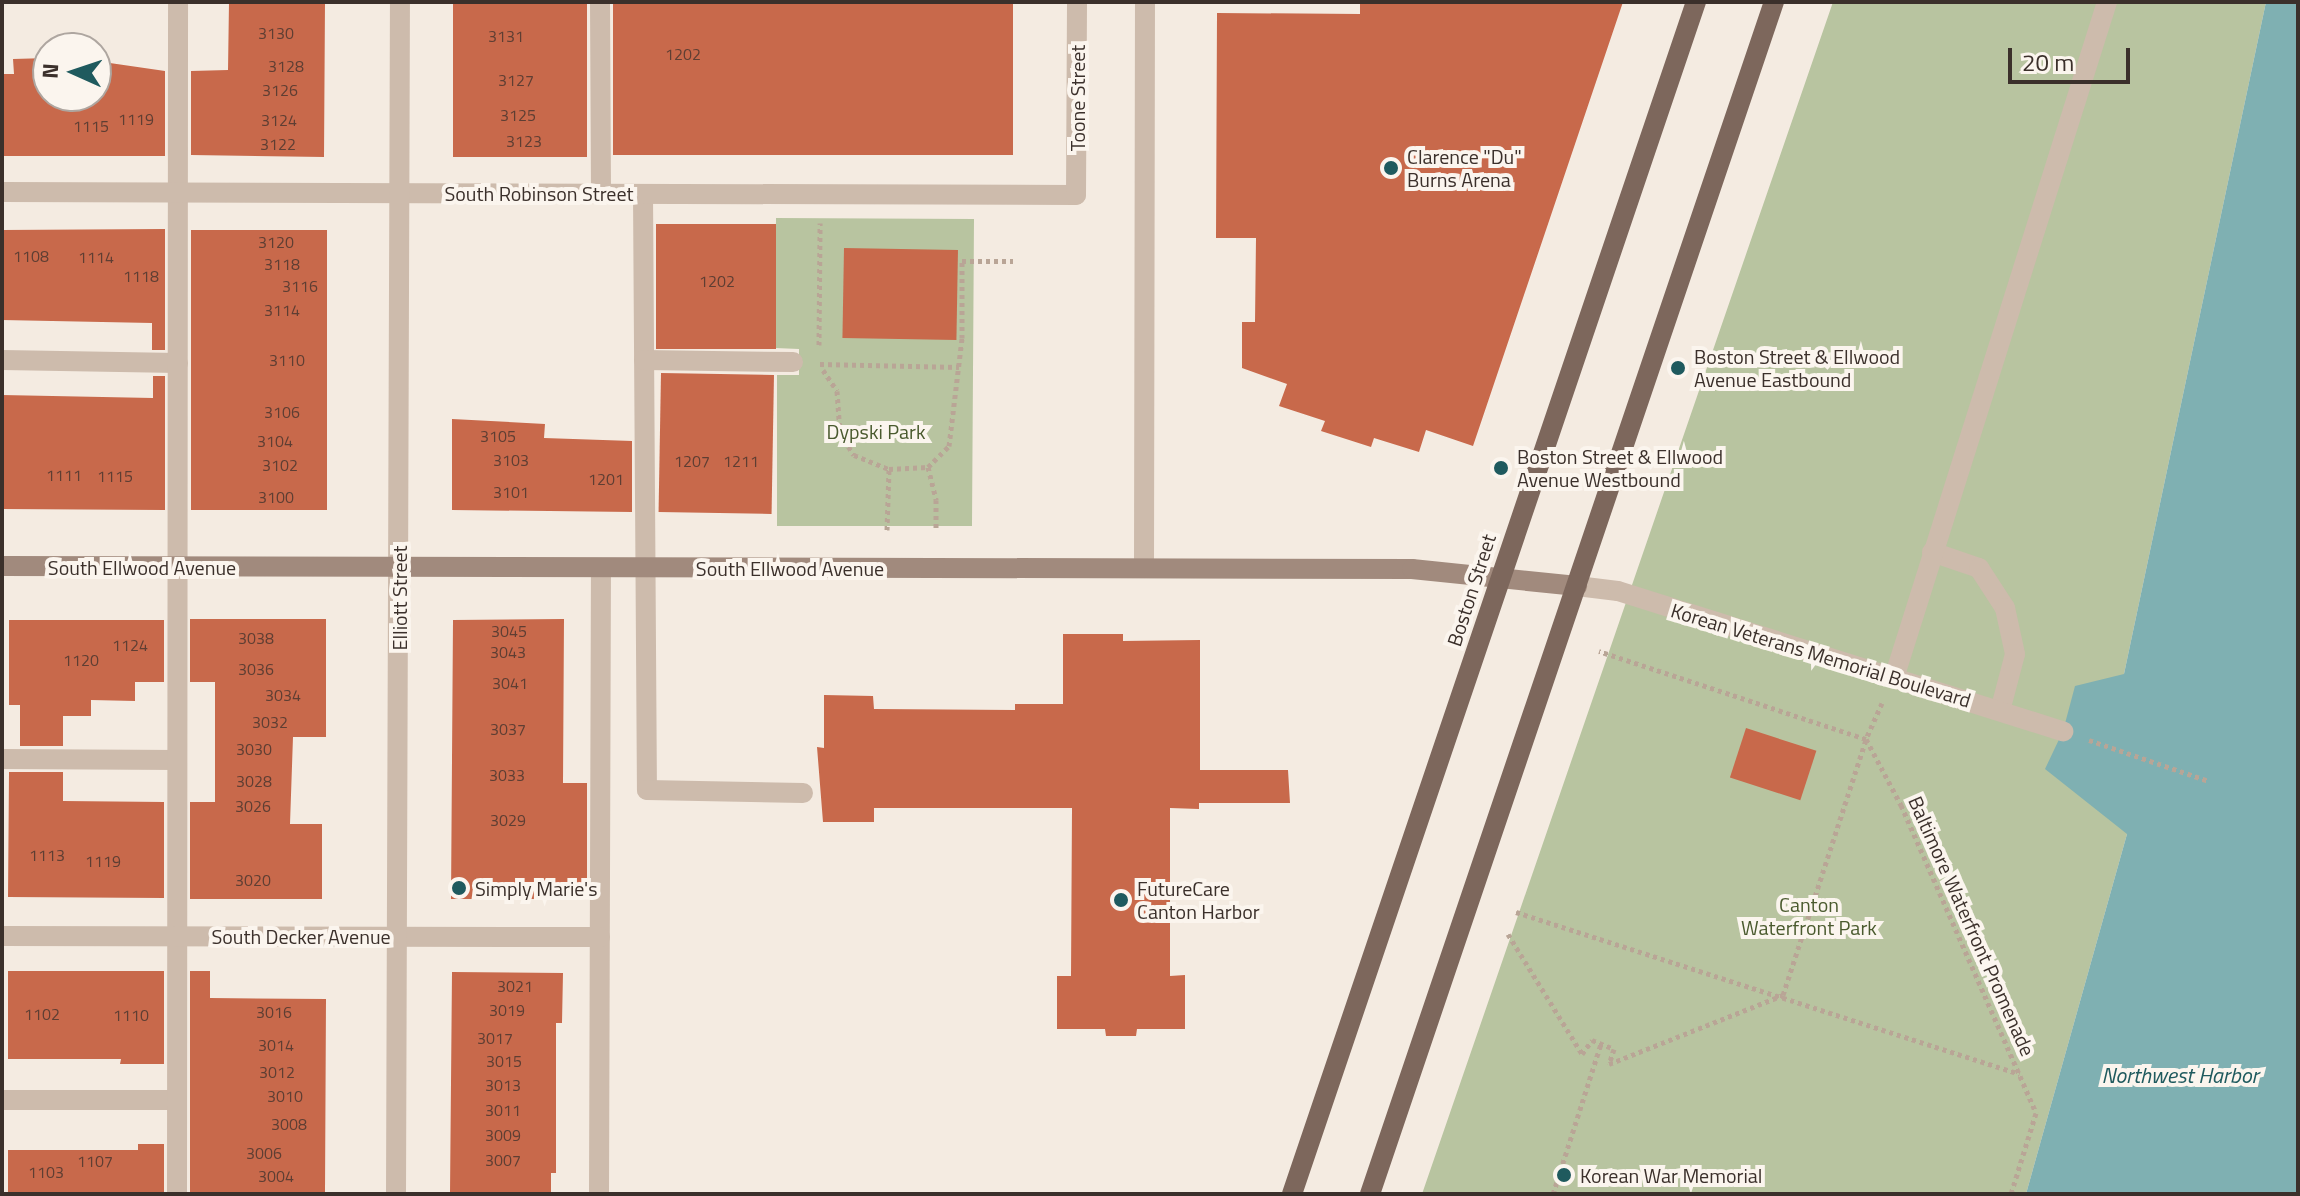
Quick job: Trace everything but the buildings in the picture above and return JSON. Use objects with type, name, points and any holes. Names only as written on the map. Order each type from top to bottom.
[{"type":"main road","name":"Boston Street","points":[[1292,1194],[1696,2]]},
{"type":"main road","points":[[1370,1194],[1774,2]]},
{"type":"street","points":[[177,1194],[178,2]]},
{"type":"street","name":"Elliott Street","points":[[396,1194],[400,2]]},
{"type":"street","points":[[600,2],[601,194]]},
{"type":"street","name":"Toone Street","points":[[1076,195],[1077,2]]},
{"type":"street","points":[[1144,567],[1145,2]]},
{"type":"street","points":[[1894,678],[2107,2]]},
{"type":"street","name":"South Robinson Street","points":[[2,192],[1076,195]]},
{"type":"street","points":[[643,194],[647,790],[803,793]]},
{"type":"street","points":[[2,360],[178,363]]},
{"type":"street","points":[[644,360],[793,362]]},
{"type":"street","points":[[1932,552],[1979,568],[2005,608],[2015,654],[2000,711]]},
{"type":"street","name":"South Ellwood Avenue","points":[[2,566],[400,570],[1412,569],[1577,586]]},
{"type":"street","points":[[599,1194],[601,568]]},
{"type":"street","name":"Korean Veterans Memorial Boulevard","points":[[1577,586],[1618,591],[2063,731]]},
{"type":"street","points":[[2,759],[177,760]]},
{"type":"street","name":"South Decker Avenue","points":[[2,936],[600,937]]},
{"type":"street","points":[[2,1100],[177,1100]]},
{"type":"path","points":[[820,194],[819,364],[837,391],[840,433],[854,455],[889,469],[928,467],[949,446],[959,367],[962,261],[1013,261]]},
{"type":"path","points":[[819,364],[959,367]]},
{"type":"path","points":[[928,467],[936,500],[936,530]]},
{"type":"path","points":[[887,530],[889,469]]},
{"type":"path","points":[[1599,651],[1866,739]]},
{"type":"path","points":[[1783,995],[1866,739],[1894,678]]},
{"type":"path","points":[[2063,731],[2209,781]]},
{"type":"path","name":"Baltimore Waterfront Promenade","points":[[1866,739],[1901,805],[2036,1113],[2011,1194]]},
{"type":"path","points":[[1516,912],[1783,995],[2020,1074]]},
{"type":"path","points":[[1508,934],[1582,1054],[1592,1040],[1614,1049],[1609,1064],[1783,995]]},
{"type":"path","points":[[1553,1194],[1601,1044]]},
{"type":"green space","name":"Canton Waterfront Park","points":[[1833,2],[2266,2],[2124,674],[2127,834],[2026,1194],[1422,1194]]},
{"type":"green space","name":"Dypski Park","points":[[776,218],[974,219],[972,526],[777,526],[777,375],[799,375],[799,349],[775,348]]},
{"type":"water","name":"Northwest Harbor","points":[[2266,2],[2298,2],[2298,1194],[2026,1194],[2127,834],[2045,769],[2063,731],[2075,686],[2124,674]]},
{"type":"place","name":"Clarence \"Du\" Burns Arena","points":[[1391,168]]},
{"type":"place","name":"Boston Street & Ellwood Avenue Eastbound","points":[[1678,368]]},
{"type":"place","name":"Boston Street & Ellwood Avenue Westbound","points":[[1501,468]]},
{"type":"place","name":"Simply Marie's","points":[[459,888]]},
{"type":"place","name":"FutureCare Canton Harbor","points":[[1121,900]]},
{"type":"place","name":"Korean War Memorial","points":[[1564,1175]]}]
